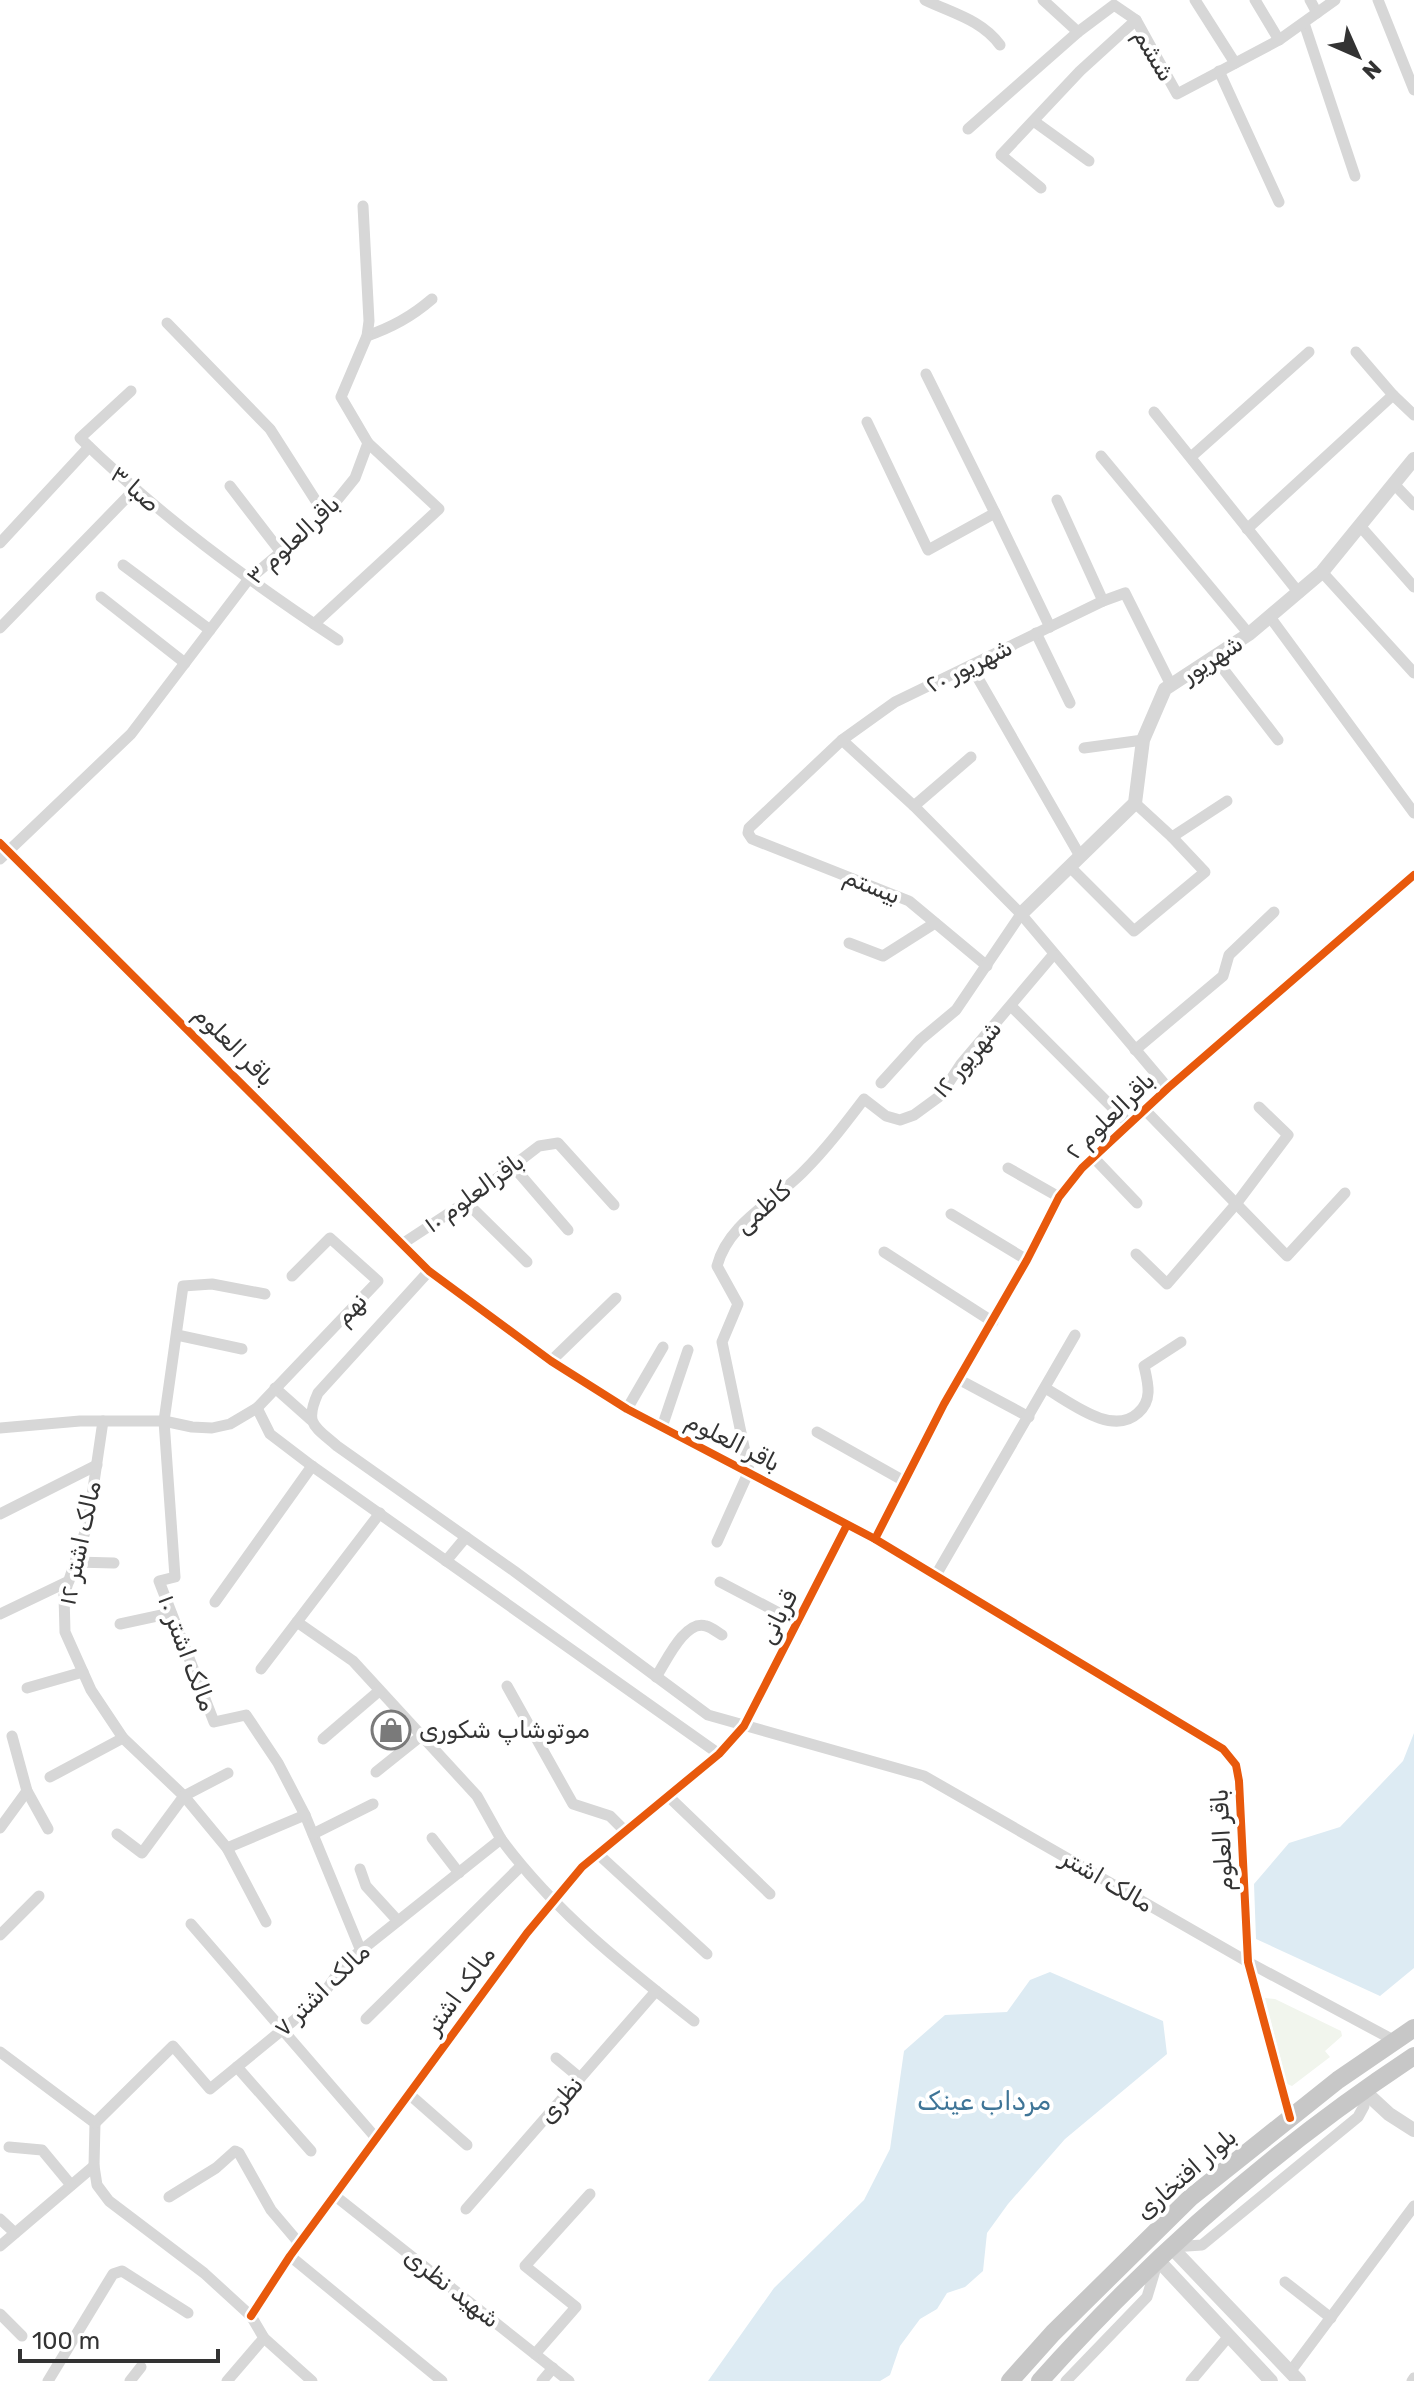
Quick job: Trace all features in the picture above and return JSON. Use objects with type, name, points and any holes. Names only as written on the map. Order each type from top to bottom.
[{"type":"highway","name":"بلوار افتخاری","points":[[1010,2381],[1053,2333],[1190,2198],[1338,2080],[1414,2028]]},
{"type":"highway","name":"بلوار افتخاری","points":[[1040,2381],[1205,2215],[1363,2090],[1414,2057]]},
{"type":"street","points":[[925,0],[990,31],[1000,45]]},
{"type":"street","points":[[1043,0],[1078,32]]},
{"type":"street","points":[[1195,0],[1235,63]]},
{"type":"street","points":[[1255,0],[1279,40]]},
{"type":"street","points":[[1310,0],[1317,13]]},
{"type":"street","name":"ششم","points":[[1041,188],[1001,155],[1080,71],[1136,20],[1177,94],[1279,40],[1335,0]]},
{"type":"street","points":[[1378,0],[1414,90]]},
{"type":"street","points":[[968,129],[1078,32],[1114,5],[1136,20]]},
{"type":"street","points":[[1304,23],[1355,176]]},
{"type":"street","points":[[1219,71],[1279,202]]},
{"type":"street","points":[[1035,122],[1089,161]]},
{"type":"street","points":[[314,624],[439,509],[368,443],[341,397],[367,336],[369,321],[363,206]]},
{"type":"street","points":[[367,336],[414,315],[432,299]]},
{"type":"street","points":[[167,323],[270,429],[325,515]]},
{"type":"street","points":[[1191,457],[1309,352]]},
{"type":"street","points":[[1356,352],[1414,415]]},
{"type":"street","points":[[926,374],[1050,627]]},
{"type":"street","name":"صبا ۳","points":[[131,391],[80,438],[134,490],[248,580],[338,640]]},
{"type":"street","points":[[1247,529],[1393,395]]},
{"type":"street","points":[[1154,412],[1299,593]]},
{"type":"street","points":[[867,422],[928,550],[995,513]]},
{"type":"street","name":"باقرالعلوم ۳","points":[[3,851],[131,734],[248,580],[325,515],[355,478],[368,443]]},
{"type":"street","points":[[0,543],[89,447]]},
{"type":"street","points":[[1101,456],[1249,634]]},
{"type":"street","name":"شهریور","points":[[1135,803],[1143,740],[1165,689],[1249,634],[1322,572],[1414,459]]},
{"type":"street","points":[[1394,484],[1414,505]]},
{"type":"street","points":[[230,486],[280,551]]},
{"type":"street","points":[[0,628],[134,490]]},
{"type":"street","points":[[1057,500],[1103,601],[1125,593],[1171,685]]},
{"type":"street","points":[[1360,526],[1414,587]]},
{"type":"street","points":[[123,565],[210,630]]},
{"type":"street","points":[[1322,572],[1414,673]]},
{"type":"street","points":[[101,597],[185,663]]},
{"type":"street","name":"شهریور ۲۰","points":[[749,828],[842,740],[895,702],[1103,601]]},
{"type":"street","points":[[1270,617],[1414,813]]},
{"type":"street","points":[[1036,633],[1070,703]]},
{"type":"street","points":[[1214,657],[1278,740]]},
{"type":"street","points":[[881,1083],[920,1040],[956,1010],[1021,914],[1075,861],[1135,803],[1205,872],[1134,931],[1075,861],[971,666]]},
{"type":"street","points":[[842,740],[914,806],[1021,914],[1168,1088]]},
{"type":"street","points":[[1084,748],[1143,740]]},
{"type":"street","points":[[914,806],[971,757]]},
{"type":"street","points":[[1172,837],[1227,801]]},
{"type":"street","name":"بیستم","points":[[749,828],[752,839],[909,901],[987,966]]},
{"type":"street","name":"باقر العلوم","points":[[3,851],[429,1271],[551,1361],[627,1409],[875,1539],[1223,1749],[1236,1765],[1248,1962],[1290,2118]]},
{"type":"street","name":"باقرالعلوم ۲","points":[[875,1539],[958,1379],[993,1322],[1059,1197],[1093,1157],[1168,1088],[1414,875]]},
{"type":"street","points":[[1135,1050],[1223,976],[1229,955],[1274,912]]},
{"type":"street","points":[[849,943],[883,956],[935,923]]},
{"type":"street","name":"شهریور ۱۲","points":[[864,1099],[886,1116],[900,1120],[914,1115],[940,1096],[961,1064],[1053,955]]},
{"type":"street","points":[[1011,1006],[1129,1124]]},
{"type":"street","name":"کاظمی","points":[[749,1471],[722,1342],[738,1304],[717,1266],[721,1252],[734,1230],[802,1173],[834,1140],[864,1099]]},
{"type":"street","points":[[1136,1254],[1167,1284],[1236,1204],[1288,1135],[1259,1107]]},
{"type":"street","points":[[1145,1110],[1287,1256],[1345,1193]]},
{"type":"street","name":"باقرالعلوم ۱۰","points":[[402,1244],[466,1202],[539,1146],[558,1143],[614,1205]]},
{"type":"street","points":[[1093,1157],[1137,1203]]},
{"type":"street","points":[[512,1165],[568,1230]]},
{"type":"street","points":[[1008,1168],[1059,1197]]},
{"type":"street","points":[[466,1202],[527,1262]]},
{"type":"street","points":[[951,1214],[1027,1260]]},
{"type":"street","name":"نهم","points":[[279,1392],[378,1281],[330,1238],[292,1276]]},
{"type":"street","points":[[884,1252],[993,1322]]},
{"type":"street","points":[[310,1415],[318,1393],[429,1271]]},
{"type":"street","name":"مالک اشتر ۱۰","points":[[265,1294],[212,1284],[183,1286],[164,1421],[175,1577],[159,1581],[214,1722],[246,1715],[278,1763],[305,1815],[361,1951]]},
{"type":"street","points":[[551,1361],[616,1298]]},
{"type":"street","points":[[177,1335],[242,1349]]},
{"type":"street","points":[[936,1575],[1075,1335]]},
{"type":"street","points":[[1045,1388],[1112,1423],[1125,1421],[1142,1410],[1148,1399],[1144,1366],[1181,1342]]},
{"type":"street","points":[[627,1409],[663,1347]]},
{"type":"street","points":[[662,1427],[688,1350]]},
{"type":"street","points":[[958,1379],[1029,1417]]},
{"type":"street","points":[[0,1428],[43,1422],[103,1421],[164,1421],[212,1428],[230,1424],[279,1392],[310,1415],[316,1428],[337,1446],[708,1715],[744,1726]]},
{"type":"street","points":[[257,1408],[270,1434],[312,1466],[719,1754]]},
{"type":"street","name":"مالک اشتر ۱۲","points":[[103,1421],[88,1523],[64,1595],[65,1632],[91,1690],[123,1738],[184,1796],[227,1848],[266,1922]]},
{"type":"street","points":[[817,1432],[904,1481]]},
{"type":"street","points":[[0,1514],[97,1465]]},
{"type":"street","points":[[215,1602],[312,1466]]},
{"type":"street","points":[[717,1542],[749,1471]]},
{"type":"street","points":[[261,1669],[380,1513]]},
{"type":"street","name":"قربانی","points":[[744,1726],[847,1525]]},
{"type":"street","points":[[446,1561],[466,1537]]},
{"type":"street","points":[[75,1562],[114,1563]]},
{"type":"street","points":[[0,1614],[69,1581]]},
{"type":"street","points":[[720,1582],[798,1623]]},
{"type":"street","points":[[120,1624],[171,1613]]},
{"type":"street","points":[[297,1622],[353,1661],[477,1796],[501,1839],[553,1901],[694,2021]]},
{"type":"street","points":[[656,1677],[683,1634],[691,1627],[704,1625],[722,1635]]},
{"type":"street","points":[[27,1688],[83,1672]]},
{"type":"street","points":[[507,1686],[573,1804],[610,1816],[625,1831]]},
{"type":"street","points":[[323,1739],[379,1691]]},
{"type":"street","name":"مالک اشتر","points":[[251,2316],[299,2243],[553,1901],[582,1867],[719,1754],[744,1726],[924,1776],[1248,1962]]},
{"type":"street","points":[[12,1736],[27,1791],[48,1829]]},
{"type":"street","points":[[376,1772],[421,1736]]},
{"type":"street","points":[[50,1777],[123,1738]]},
{"type":"street","points":[[117,1834],[142,1853],[184,1796],[228,1773]]},
{"type":"street","points":[[0,1828],[27,1791]]},
{"type":"street","points":[[668,1796],[770,1894]]},
{"type":"street","points":[[313,1834],[373,1804]]},
{"type":"street","points":[[227,1848],[305,1815]]},
{"type":"street","points":[[432,1838],[459,1873]]},
{"type":"street","name":"مالک اشتر ۷","points":[[95,2123],[173,2046],[210,2089],[320,1999],[344,1964],[501,1839]]},
{"type":"street","points":[[598,1854],[707,1954]]},
{"type":"street","points":[[366,2019],[521,1866]]},
{"type":"street","points":[[360,1869],[366,1886],[398,1921]]},
{"type":"street","points":[[0,1935],[39,1896]]},
{"type":"street","points":[[191,1924],[376,2138]]},
{"type":"street","points":[[1248,1962],[1397,2042]]},
{"type":"street","name":"نظری","points":[[466,2209],[656,1991]]},
{"type":"street","points":[[0,2052],[95,2123],[97,2185],[109,2201],[204,2273],[251,2316],[264,2338],[312,2381]]},
{"type":"street","points":[[556,2058],[580,2078]]},
{"type":"street","points":[[237,2067],[311,2151]]},
{"type":"street","points":[[1363,2090],[1389,2114],[1414,2130]]},
{"type":"street","points":[[409,2094],[467,2145]]},
{"type":"street","points":[[9,2147],[42,2150],[71,2185]]},
{"type":"street","points":[[169,2197],[216,2168],[235,2151],[271,2210],[299,2243]]},
{"type":"street","points":[[0,2246],[94,2166]]},
{"type":"street","points":[[535,2354],[576,2307],[525,2266],[590,2194]]},
{"type":"street","name":"شهید نظری","points":[[334,2195],[569,2381]]},
{"type":"street","points":[[1164,2254],[1203,2280],[1294,2376],[1331,2318],[1414,2206]]},
{"type":"street","points":[[0,2219],[15,2233]]},
{"type":"street","points":[[1164,2254],[1189,2293],[1271,2381]]},
{"type":"street","points":[[1066,2381],[1147,2297],[1164,2254]]},
{"type":"street","points":[[290,2256],[442,2381]]},
{"type":"street","points":[[48,2381],[113,2274],[122,2271],[188,2313]]},
{"type":"street","points":[[1189,2293],[1203,2280]]},
{"type":"street","points":[[1285,2282],[1331,2318]]},
{"type":"street","points":[[0,2314],[22,2336]]},
{"type":"street","points":[[1191,2381],[1229,2336]]},
{"type":"street","points":[[227,2381],[264,2338]]},
{"type":"street","points":[[130,2381],[141,2367]]},
{"type":"street","points":[[542,2381],[553,2368]]},
{"type":"shaded area","points":[[1265,1998],[1275,1999],[1341,2031],[1342,2036],[1325,2051],[1330,2057],[1292,2086],[1287,2084]]},
{"type":"water","points":[[1414,1733],[1414,1968],[1380,1996],[1256,1939],[1254,1884],[1289,1843],[1340,1827],[1403,1761]]},
{"type":"water","name":"مرداب عینک","points":[[1050,1972],[1163,2021],[1167,2054],[1065,2139],[1008,2204],[987,2233],[983,2271],[965,2287],[947,2293],[937,2309],[920,2319],[900,2346],[890,2375],[880,2381],[708,2381],[774,2288],[864,2200],[890,2149],[904,2051],[945,2015],[1007,2012],[1030,1980]]},
{"type":"cycle path","points":[[0,843],[429,1271],[551,1361],[627,1409],[875,1539],[1223,1749],[1236,1765],[1239,1781],[1248,1962],[1290,2118]]},
{"type":"cycle path","points":[[875,1539],[944,1404],[1027,1260],[1059,1197],[1082,1168],[1168,1088],[1414,875]]},
{"type":"cycle path","points":[[251,2316],[290,2256],[527,1933],[582,1867],[719,1754],[744,1726],[847,1525]]},
{"type":"place","name":"موتوشاپ شکوری","points":[[391,1730]]}]
